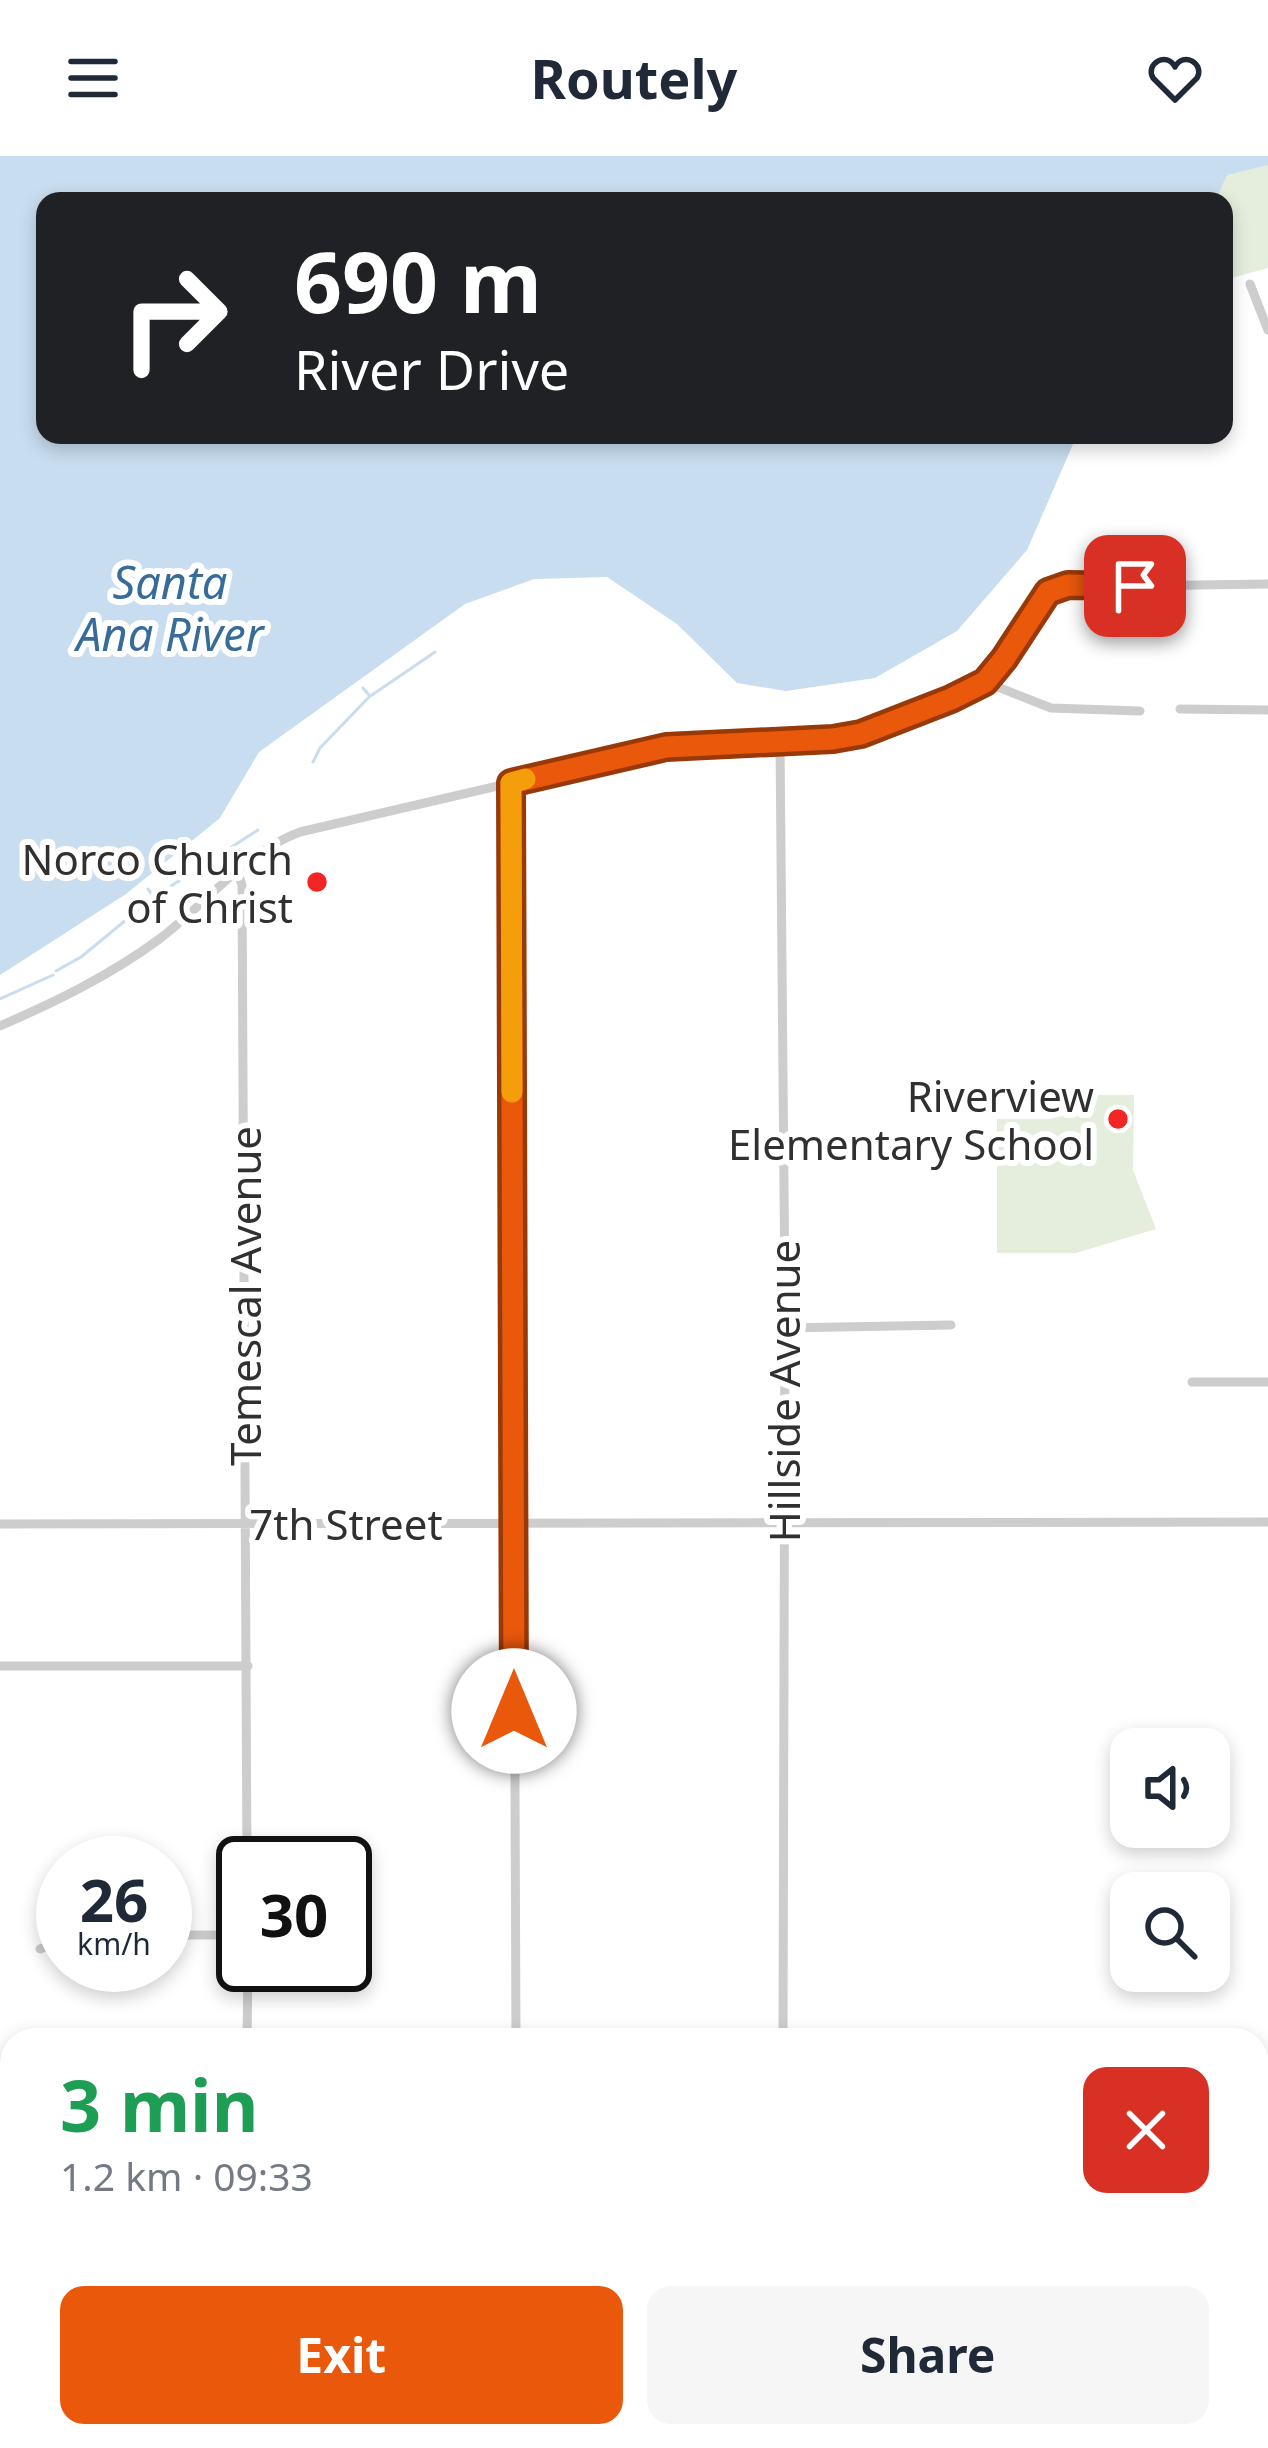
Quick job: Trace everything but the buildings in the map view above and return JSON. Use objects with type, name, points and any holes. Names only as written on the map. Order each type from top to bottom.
[{"type":"street","points":[[1250,284],[1268,330]]},
{"type":"street","points":[[0,1026],[56,1002],[157,940],[238,873],[300,832],[666,747],[861,734],[985,682],[1039,603],[1058,587],[1268,584]]},
{"type":"street","points":[[985,682],[1051,708],[1140,711]]},
{"type":"street","points":[[1180,709],[1268,710]]},
{"type":"street","name":"Hillside Avenue","points":[[780,742],[783,2028]]},
{"type":"street","points":[[511,783],[516,2028]]},
{"type":"street","name":"Temescal Avenue","points":[[238,873],[242,909],[247,1836]]},
{"type":"street","points":[[784,1328],[951,1325]]},
{"type":"street","points":[[1192,1382],[1268,1382]]},
{"type":"street","name":"7th Street","points":[[0,1524],[1268,1522]]},
{"type":"street","points":[[0,1666],[248,1666]]},
{"type":"street","points":[[247,2028],[248,1992]]},
{"type":"green space","points":[[1268,156],[1268,268],[1233,278],[1233,192],[926,192]]},
{"type":"green space","points":[[1051,1095],[1134,1095],[1133,1170],[1156,1229],[1076,1253],[997,1253],[997,1119],[1051,1119]]},
{"type":"water","name":"Santa Ana River","points":[[0,156],[1268,156],[1268,165],[1227,175],[1219,192],[36,192],[36,444],[1073,444],[1027,550],[957,631],[875,678],[786,691],[737,683],[677,624],[607,577],[534,579],[465,604],[259,752],[220,818],[126,894],[0,975]]},
{"type":"waterway","points":[[372,695],[435,652]]},
{"type":"waterway","points":[[313,762],[320,748],[370,696],[363,688]]},
{"type":"waterway","points":[[148,889],[154,897],[258,830]]},
{"type":"waterway","points":[[56,971],[81,957],[154,897]]},
{"type":"waterway","points":[[0,999],[53,975]]},
{"type":"slow traffic","points":[[512,1092],[511,783],[525,779]]},
{"type":"place","name":"Norco Church of Christ","points":[[317,882]]},
{"type":"place","name":"Riverview Elementary School","points":[[1118,1119]]},
{"type":"route","points":[[514,1711],[511,783],[666,747],[861,734],[985,682],[1048,592],[1068,585],[1135,586]]}]
